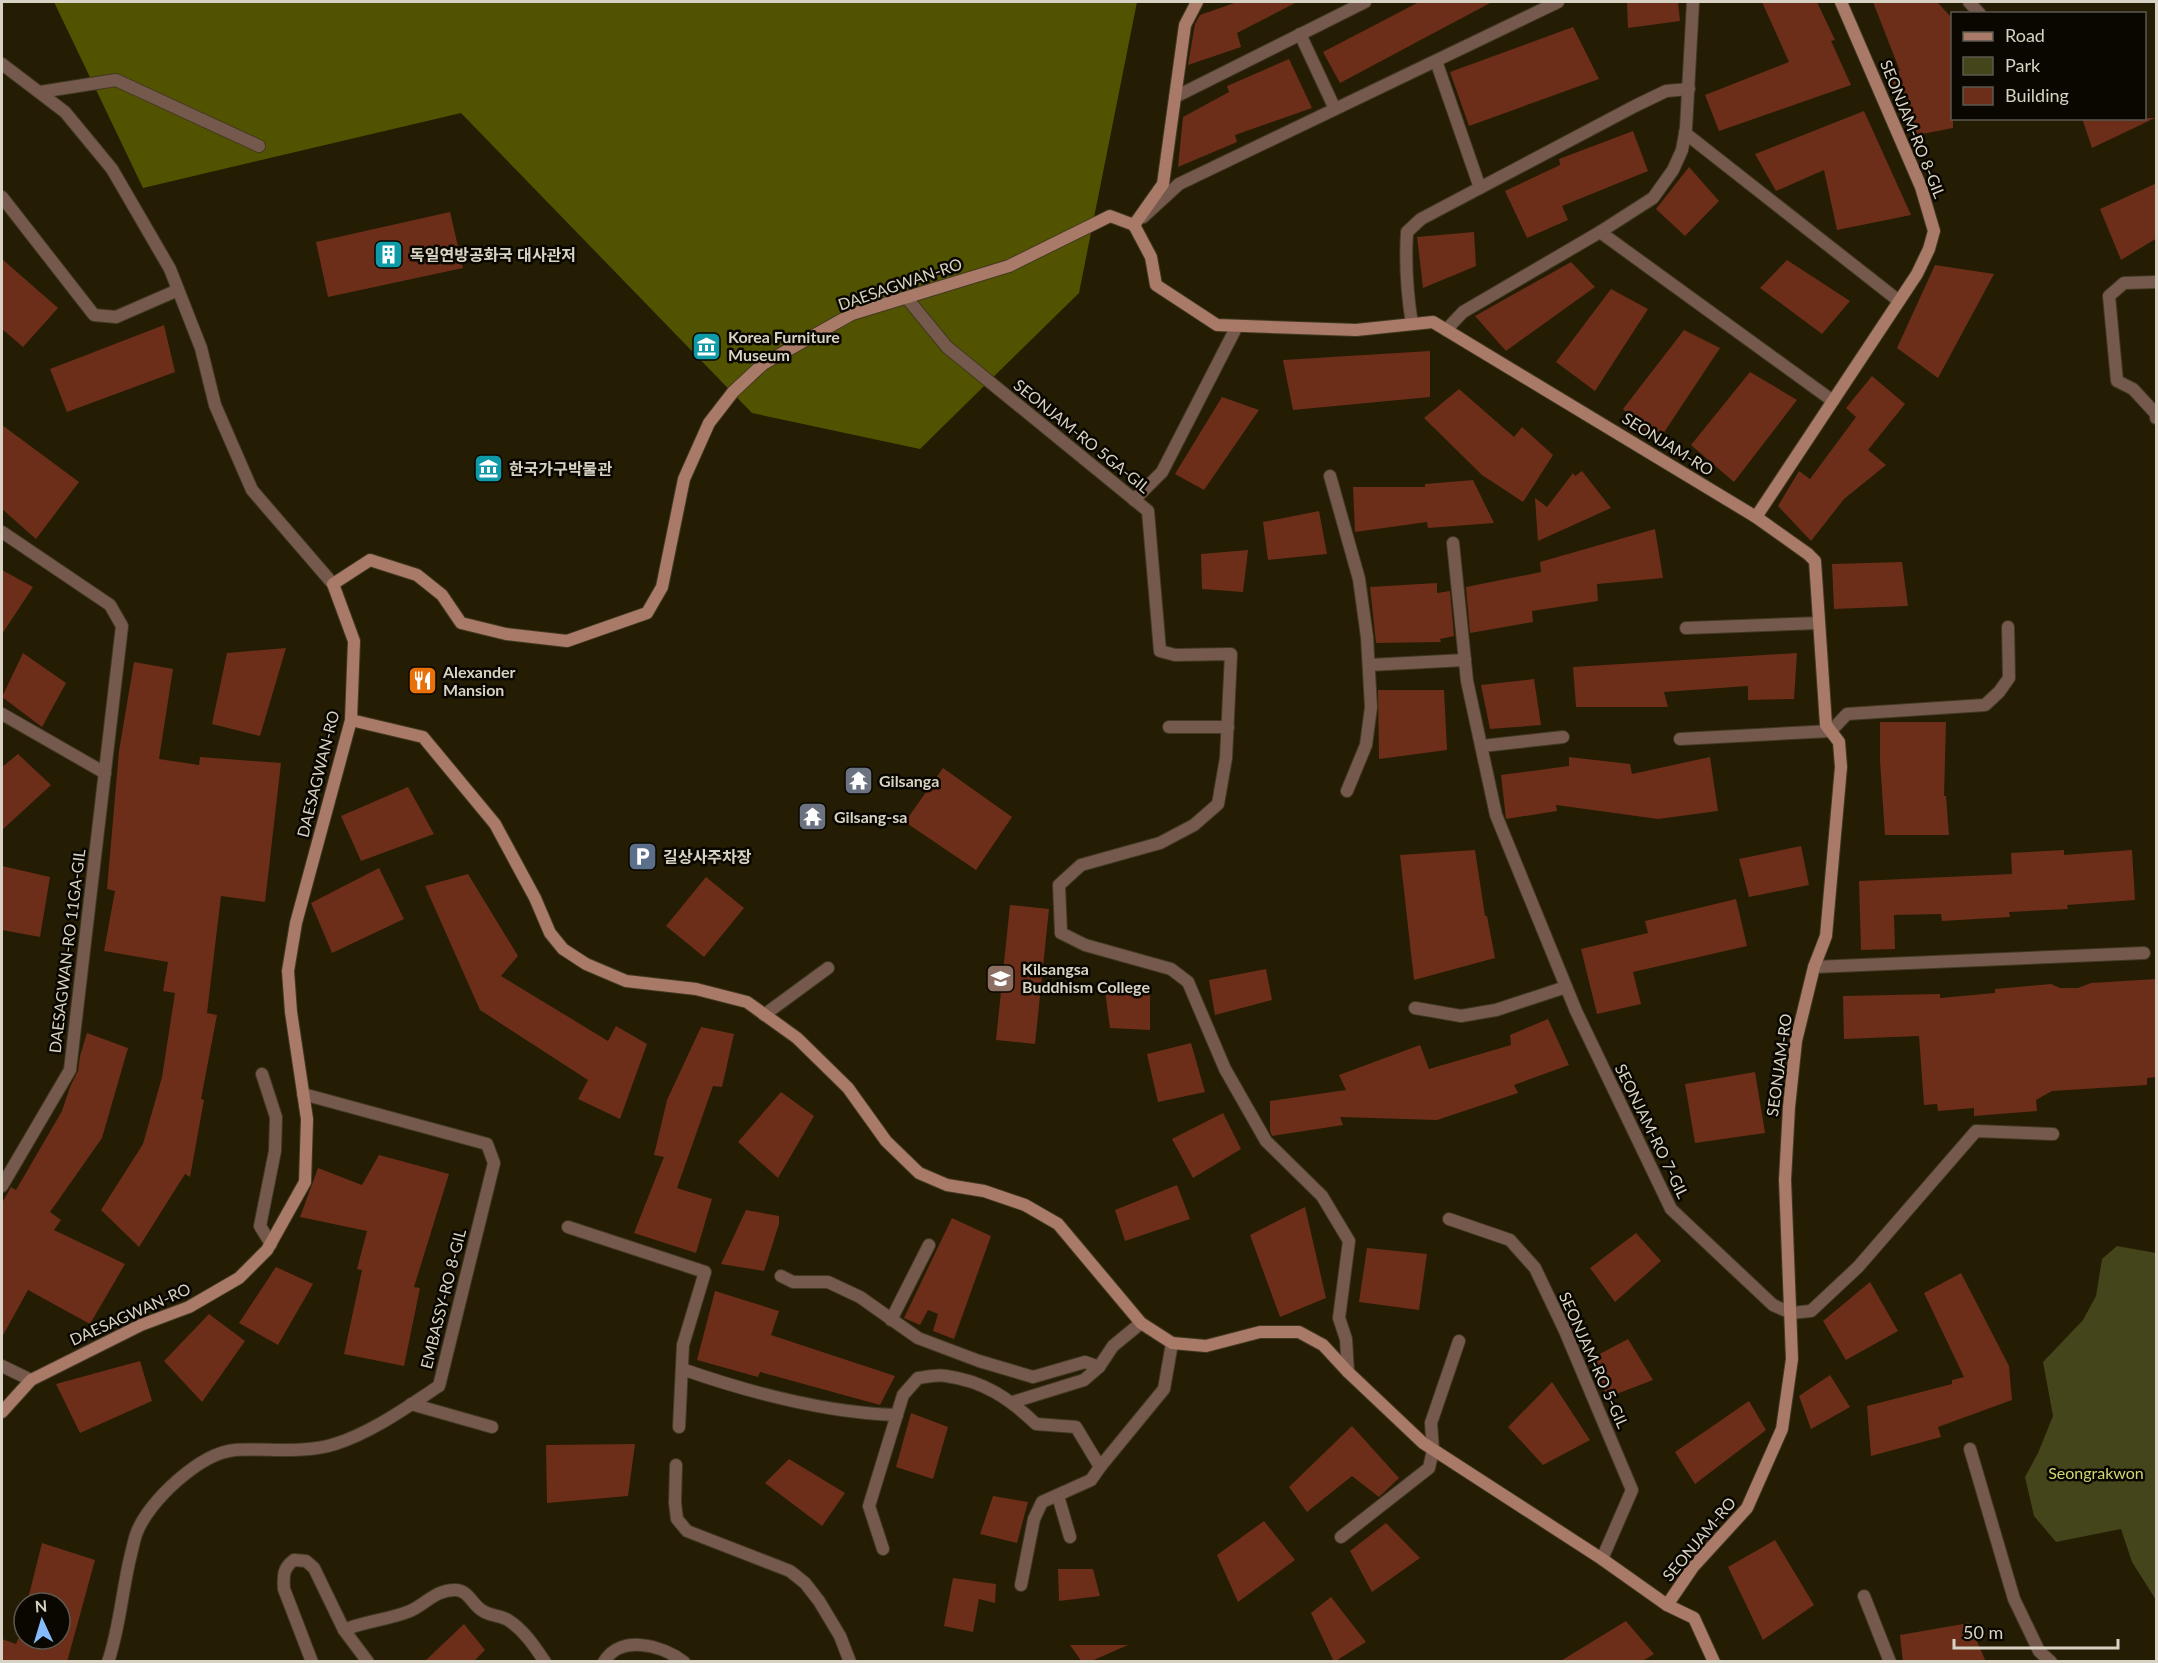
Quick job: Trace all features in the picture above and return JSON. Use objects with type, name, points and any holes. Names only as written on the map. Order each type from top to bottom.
[{"type":"street","points":[[1134,225],[1163,184],[1185,25],[1197,2]]},
{"type":"street","points":[[1175,97],[1365,2]]},
{"type":"street","points":[[1134,225],[1179,184],[1558,2]]},
{"type":"street","points":[[1446,330],[1463,312],[1600,232],[1653,198],[1673,170],[1682,150],[1689,89],[1693,2]]},
{"type":"street","name":"SEONJAM-RO 8-GIL","points":[[1756,518],[1917,274],[1929,249],[1934,231],[1921,187],[1842,2]]},
{"type":"street","points":[[1300,34],[1335,109]]},
{"type":"street","points":[[1436,61],[1480,188]]},
{"type":"street","points":[[2,64],[66,112],[112,170],[170,269],[201,348],[215,405],[252,490],[333,584]]},
{"type":"street","points":[[40,92],[116,80],[260,146]]},
{"type":"street","points":[[1412,324],[1405,256],[1407,232],[1421,219],[1635,106],[1666,92],[1689,89]]},
{"type":"street","points":[[1685,133],[1899,301]]},
{"type":"street","points":[[2,197],[94,315],[116,317],[178,290]]},
{"type":"street","name":"DAESAGWAN-RO","points":[[2,1412],[32,1380],[105,1342],[141,1325],[189,1307],[228,1286],[246,1271],[270,1244],[305,1182],[307,1119],[291,1012],[288,971],[296,923],[351,720],[354,641],[333,584],[369,560],[417,574],[442,595],[461,623],[506,634],[567,641],[646,613],[662,587],[684,479],[709,423],[733,392],[763,364],[852,314],[1009,266],[1110,216],[1134,225]]},
{"type":"street","name":"SEONJAM-RO","points":[[1134,225],[1151,256],[1156,285],[1217,325],[1356,330],[1433,322],[1756,518],[1815,561],[1826,724],[1839,742],[1841,767],[1826,936],[1814,967],[1796,1041],[1789,1107],[1785,1180],[1792,1359],[1782,1429],[1747,1508],[1693,1567],[1667,1605],[1694,1618],[1714,1662]]},
{"type":"street","points":[[1600,232],[1833,401]]},
{"type":"street","points":[[2157,282],[2124,284],[2109,296],[2117,381],[2133,390],[2156,414],[2157,418]]},
{"type":"street","name":"SEONJAM-RO 5GA-GIL","points":[[906,297],[947,347],[1148,511],[1160,651],[1175,655],[1231,654],[1227,758],[1218,804],[1194,825],[1160,843],[1081,865],[1059,885],[1061,933],[1086,945],[1171,969],[1188,982],[1225,1070],[1266,1141],[1322,1196],[1349,1241],[1339,1318],[1346,1339],[1348,1372]]},
{"type":"street","points":[[1134,500],[1162,472],[1237,326]]},
{"type":"street","points":[[1330,476],[1359,579],[1369,665],[1371,707],[1366,745],[1347,791]]},
{"type":"street","name":"DAESAGWAN-RO 11GA-GIL","points":[[2,532],[110,605],[122,626],[70,1070],[2,1186]]},
{"type":"street","name":"SEONJAM-RO 7-GIL","points":[[1453,543],[1467,681],[1496,815],[1566,987],[1671,1209],[1773,1305],[1791,1313]]},
{"type":"street","points":[[1686,628],[1819,623]]},
{"type":"street","points":[[1680,739],[1830,731],[1846,714],[1984,705],[1999,692],[2009,678],[2008,627]]},
{"type":"street","points":[[1369,665],[1465,660]]},
{"type":"street","points":[[2,714],[105,772]]},
{"type":"street","points":[[351,720],[423,737],[495,824],[535,898],[550,933],[563,949],[586,964],[626,981],[696,989],[747,1002],[797,1038],[848,1088],[886,1141],[919,1173],[947,1185],[984,1191],[1025,1205],[1058,1224],[1141,1323],[1172,1343],[1206,1346],[1260,1332],[1299,1332],[1323,1345],[1423,1443],[1602,1559],[1667,1605]]},
{"type":"street","points":[[1169,727],[1228,726]]},
{"type":"street","points":[[1482,746],[1563,737]]},
{"type":"street","points":[[1814,967],[2144,953]]},
{"type":"street","points":[[764,1015],[828,968]]},
{"type":"street","points":[[1415,1008],[1461,1016],[1496,1010],[1566,987]]},
{"type":"street","points":[[262,1074],[276,1117],[275,1151],[260,1226],[270,1244]]},
{"type":"street","name":"EMBASSY-RO 8-GIL","points":[[108,1662],[114,1644],[123,1585],[137,1531],[165,1491],[196,1465],[232,1450],[298,1449],[335,1444],[385,1422],[439,1386],[494,1163],[486,1144],[303,1094]]},
{"type":"street","points":[[1791,1313],[1811,1311],[1858,1268],[1976,1131],[2053,1134]]},
{"type":"street","name":"SEONJAM-RO 5-GIL","points":[[1449,1219],[1510,1240],[1535,1269],[1566,1331],[1632,1490],[1602,1559]]},
{"type":"street","points":[[568,1227],[705,1272],[683,1344],[679,1427]]},
{"type":"street","points":[[891,1320],[929,1245]]},
{"type":"street","points":[[781,1276],[793,1282],[828,1282],[860,1297],[918,1338],[979,1361],[1033,1377],[1085,1362],[1099,1367]]},
{"type":"street","points":[[1013,1402],[1084,1380],[1099,1367],[1113,1346],[1141,1323]]},
{"type":"street","points":[[1341,1538],[1429,1468],[1433,1450],[1431,1423],[1459,1341]]},
{"type":"street","points":[[1022,1585],[1034,1519],[1042,1502],[1091,1480],[1164,1389],[1172,1343]]},
{"type":"street","points":[[2,1366],[32,1380]]},
{"type":"street","points":[[682,1369],[724,1383],[816,1405],[869,1414],[897,1415]]},
{"type":"street","points":[[883,1549],[869,1506],[903,1395],[918,1378],[945,1375],[984,1386],[1013,1402],[1036,1424],[1076,1427],[1100,1467]]},
{"type":"street","points":[[411,1404],[492,1427]]},
{"type":"street","points":[[1970,1449],[2014,1599],[2039,1651],[2051,1662]]},
{"type":"street","points":[[676,1465],[677,1519],[687,1531],[790,1571],[805,1583],[840,1636],[850,1662]]},
{"type":"street","points":[[1058,1496],[1070,1537]]},
{"type":"street","points":[[312,1662],[284,1589],[283,1577],[286,1566],[294,1560],[306,1561],[314,1568],[344,1629],[368,1662]]},
{"type":"street","points":[[344,1629],[362,1622],[388,1618],[412,1610],[442,1591],[458,1590],[467,1594],[475,1606],[484,1613],[509,1620],[525,1635],[545,1662]]},
{"type":"street","points":[[1864,1596],[1890,1662]]},
{"type":"street","points":[[604,1662],[609,1653],[619,1647],[632,1645],[672,1653],[684,1662]]},
{"type":"green space","name":"Seongrakwon","points":[[2117,1246],[2156,1253],[2156,1600],[2132,1562],[2121,1529],[2056,1542],[2034,1516],[2025,1477],[2038,1453],[2053,1416],[2043,1362],[2083,1320],[2096,1296],[2102,1259]]},
{"type":"shaded area","points":[[54,2],[1137,2],[1079,293],[920,449],[752,413],[461,113],[143,188]]},
{"type":"building","points":[[1237,2],[1297,2],[1237,33],[1241,47],[1188,65],[1195,24],[1200,15]]},
{"type":"building","points":[[1419,2],[1492,2],[1340,83],[1323,52]]},
{"type":"building","points":[[1627,2],[1678,2],[1680,21],[1628,28]]},
{"type":"building","points":[[1762,2],[1817,2],[1835,40],[1831,41],[1851,85],[1719,131],[1705,95],[1789,62]]},
{"type":"building","points":[[1873,2],[1937,2],[1951,17],[1951,120],[1953,120],[1953,128],[1917,135],[1888,73],[1900,71]]},
{"type":"building","points":[[1573,27],[1599,79],[1469,126],[1450,72]]},
{"type":"building","points":[[1289,59],[1312,108],[1235,135],[1237,142],[1178,167],[1183,117],[1229,92],[1227,86]]},
{"type":"building","points":[[1864,111],[1911,215],[1837,230],[1824,170],[1776,191],[1755,154]]},
{"type":"building","points":[[2155,118],[2092,148],[2083,120]]},
{"type":"building","points":[[1633,131],[1648,171],[1562,206],[1568,220],[1527,238],[1505,191],[1560,165],[1559,159]]},
{"type":"building","points":[[1689,167],[1719,201],[1685,236],[1656,209]]},
{"type":"building","points":[[2157,183],[2157,238],[2121,260],[2100,209]]},
{"type":"building","name":"독일연방공화국 대사관저","points":[[450,212],[463,268],[328,297],[316,242]]},
{"type":"building","points":[[1474,232],[1476,266],[1423,288],[1417,237]]},
{"type":"building","points":[[2,259],[58,308],[23,347],[2,329]]},
{"type":"building","points":[[1787,260],[1850,301],[1822,334],[1760,288]]},
{"type":"building","points":[[1571,262],[1595,287],[1506,351],[1475,316]]},
{"type":"building","points":[[1935,265],[1994,274],[1938,378],[1897,348]]},
{"type":"building","points":[[1611,289],[1648,309],[1595,391],[1556,362]]},
{"type":"building","points":[[164,325],[175,372],[67,412],[50,369]]},
{"type":"building","points":[[1684,330],[1720,348],[1657,443],[1623,409]]},
{"type":"building","points":[[1430,351],[1430,397],[1293,410],[1283,360]]},
{"type":"building","points":[[1750,372],[1797,400],[1734,482],[1691,445]]},
{"type":"building","points":[[1872,376],[1905,404],[1868,450],[1886,465],[1844,499],[1811,541],[1778,506],[1799,471],[1810,479],[1856,417],[1846,408]]},
{"type":"building","points":[[1459,389],[1514,437],[1522,427],[1553,455],[1523,502],[1482,475],[1424,418]]},
{"type":"building","points":[[1222,397],[1259,410],[1204,490],[1175,474]]},
{"type":"building","points":[[2,425],[79,482],[36,539],[2,509]]},
{"type":"building","points":[[1582,471],[1611,508],[1538,541],[1535,498],[1547,507],[1573,473],[1575,476]]},
{"type":"building","points":[[1473,480],[1494,523],[1428,528],[1427,522],[1355,532],[1353,487],[1425,487],[1425,484]]},
{"type":"building","points":[[1319,511],[1327,554],[1268,560],[1263,522]]},
{"type":"building","points":[[1655,529],[1663,578],[1597,584],[1598,601],[1532,611],[1533,622],[1470,633],[1466,587],[1541,572],[1540,562]]},
{"type":"building","points":[[1248,550],[1243,592],[1202,589],[1201,554]]},
{"type":"building","points":[[1902,562],[1908,606],[1834,609],[1832,564]]},
{"type":"building","points":[[2,570],[33,587],[2,634]]},
{"type":"building","points":[[1437,583],[1437,593],[1450,591],[1454,636],[1440,639],[1441,642],[1376,643],[1370,587]]},
{"type":"building","points":[[286,648],[260,736],[212,724],[227,653]]},
{"type":"building","points":[[23,653],[66,683],[42,727],[2,697]]},
{"type":"building","points":[[1797,653],[1794,699],[1748,700],[1748,686],[1664,692],[1668,707],[1576,707],[1573,667]]},
{"type":"building","points":[[134,662],[173,669],[159,759],[199,765],[200,757],[281,763],[265,902],[221,896],[207,1013],[217,1015],[201,1099],[204,1100],[190,1177],[185,1174],[139,1247],[101,1210],[143,1144],[162,1077],[175,993],[163,991],[168,962],[104,951],[115,891],[107,889],[119,751]]},
{"type":"building","points":[[1534,679],[1541,725],[1490,729],[1481,685]]},
{"type":"building","points":[[1378,690],[1444,690],[1447,750],[1379,759]]},
{"type":"building","points":[[1880,722],[1946,722],[1944,796],[1946,796],[1949,835],[1885,835]]},
{"type":"building","points":[[18,754],[51,785],[2,830],[2,767]]},
{"type":"building","points":[[1569,757],[1630,764],[1632,774],[1710,757],[1718,811],[1658,819],[1556,805],[1557,811],[1506,819],[1501,775],[1569,766]]},
{"type":"building","points":[[943,768],[1012,817],[976,870],[905,822]]},
{"type":"building","points":[[408,787],[434,834],[361,861],[341,816]]},
{"type":"building","points":[[1801,846],[1809,885],[1749,897],[1739,859]]},
{"type":"building","points":[[1475,850],[1485,916],[1487,916],[1495,958],[1414,980],[1400,855]]},
{"type":"building","points":[[2064,850],[2064,855],[2132,850],[2135,900],[2067,905],[2068,909],[2009,912],[2010,917],[1942,921],[1941,914],[1894,915],[1895,949],[1861,950],[1859,881],[2012,874],[2011,853]]},
{"type":"building","points":[[2,866],[50,877],[40,937],[2,930]]},
{"type":"building","points":[[379,868],[404,919],[332,953],[311,903]]},
{"type":"building","points":[[468,874],[518,956],[501,976],[608,1041],[616,1026],[647,1044],[620,1119],[578,1099],[588,1080],[480,1010],[425,886]]},
{"type":"building","points":[[706,877],[744,908],[704,957],[666,926]]},
{"type":"building","points":[[1736,899],[1747,946],[1633,972],[1641,1004],[1597,1014],[1581,949],[1648,933],[1645,921]]},
{"type":"building","points":[[1010,905],[1049,909],[1035,1044],[996,1040]]},
{"type":"building","points":[[1266,969],[1272,1000],[1215,1015],[1209,980]]},
{"type":"building","points":[[2157,979],[2157,1077],[2147,1078],[2147,1085],[2052,1091],[2036,1100],[2037,1111],[1974,1116],[1974,1108],[1938,1111],[1937,1104],[1924,1105],[1919,1036],[1844,1039],[1843,996],[1940,994],[1940,998],[1995,993],[1995,989],[2051,984],[2060,988],[2078,988],[2091,983]]},
{"type":"building","points":[[1104,984],[1150,984],[1150,1030],[1110,1028]]},
{"type":"building","points":[[1548,1019],[1569,1065],[1514,1085],[1518,1093],[1437,1120],[1340,1117],[1343,1125],[1272,1136],[1270,1101],[1346,1090],[1339,1075],[1420,1045],[1429,1069],[1511,1045],[1510,1035]]},
{"type":"building","points":[[701,1027],[734,1034],[722,1087],[713,1086],[677,1188],[712,1199],[696,1253],[634,1233],[664,1157],[654,1155],[667,1100]]},
{"type":"building","points":[[87,1033],[128,1048],[102,1138],[50,1212],[61,1220],[54,1230],[125,1264],[90,1324],[28,1290],[2,1337],[2,1203],[11,1187],[16,1190],[62,1111],[78,1071]]},
{"type":"building","points":[[1191,1043],[1205,1092],[1158,1102],[1147,1054]]},
{"type":"building","points":[[1755,1072],[1765,1133],[1695,1143],[1685,1084]]},
{"type":"building","points":[[781,1092],[814,1116],[778,1178],[738,1142]]},
{"type":"building","points":[[1223,1113],[1241,1149],[1193,1178],[1172,1139]]},
{"type":"building","points":[[379,1155],[449,1174],[414,1287],[420,1288],[404,1366],[344,1354],[362,1270],[357,1269],[367,1231],[300,1217],[318,1168],[362,1185]]},
{"type":"building","points":[[1177,1185],[1190,1219],[1125,1241],[1115,1210]]},
{"type":"building","points":[[1305,1207],[1326,1298],[1280,1317],[1250,1235]]},
{"type":"building","points":[[746,1210],[779,1216],[779,1224],[764,1271],[721,1264]]},
{"type":"building","points":[[952,1218],[991,1236],[954,1339],[933,1331],[938,1314],[928,1310],[920,1325],[904,1318]]},
{"type":"building","points":[[1636,1233],[1661,1261],[1615,1302],[1590,1268]]},
{"type":"building","points":[[1367,1248],[1427,1254],[1419,1310],[1359,1302]]},
{"type":"building","points":[[276,1267],[313,1284],[278,1345],[239,1323]]},
{"type":"building","points":[[1961,1273],[2009,1366],[2012,1400],[1938,1427],[1941,1437],[1871,1456],[1867,1406],[1952,1384],[1952,1380],[1964,1377],[1924,1293]]},
{"type":"building","points":[[1870,1282],[1898,1331],[1846,1360],[1823,1321]]},
{"type":"building","points":[[715,1291],[779,1311],[771,1335],[895,1376],[880,1405],[760,1372],[758,1377],[697,1360]]},
{"type":"building","points":[[209,1314],[245,1341],[202,1402],[164,1361]]},
{"type":"building","points":[[1628,1339],[1653,1380],[1606,1398],[1592,1358]]},
{"type":"building","points":[[140,1361],[152,1401],[80,1433],[56,1384]]},
{"type":"building","points":[[1830,1375],[1850,1407],[1811,1429],[1799,1396]]},
{"type":"building","points":[[1552,1382],[1590,1440],[1543,1465],[1508,1427]]},
{"type":"building","points":[[1749,1401],[1766,1430],[1695,1484],[1675,1452]]},
{"type":"building","points":[[911,1413],[948,1427],[933,1479],[896,1467]]},
{"type":"building","points":[[1352,1426],[1399,1478],[1379,1497],[1352,1476],[1307,1512],[1289,1487]]},
{"type":"building","points":[[635,1444],[628,1496],[547,1503],[546,1445]]},
{"type":"building","points":[[789,1459],[845,1493],[822,1526],[765,1483]]},
{"type":"building","points":[[993,1496],[1028,1502],[1017,1543],[980,1534]]},
{"type":"building","points":[[1264,1521],[1295,1560],[1238,1602],[1217,1555]]},
{"type":"building","points":[[1386,1523],[1420,1558],[1372,1592],[1350,1551]]},
{"type":"building","points":[[1775,1540],[1814,1605],[1763,1640],[1728,1567]]},
{"type":"building","points":[[42,1543],[95,1560],[72,1644],[72,1591],[30,1591]]},
{"type":"building","points":[[1058,1569],[1093,1569],[1100,1596],[1059,1601]]},
{"type":"building","points":[[953,1578],[996,1584],[995,1603],[979,1599],[973,1632],[944,1626]]},
{"type":"building","points":[[1331,1597],[1366,1642],[1334,1662],[1311,1613]]},
{"type":"building","points":[[1626,1621],[1654,1654],[1641,1662],[1559,1662]]},
{"type":"building","points":[[1969,1623],[1986,1662],[1903,1662],[1900,1635]]},
{"type":"building","points":[[464,1624],[485,1650],[473,1662],[424,1662]]},
{"type":"building","points":[[2,1639],[12,1643],[12,1651],[70,1651],[67,1662],[2,1662]]},
{"type":"building","points":[[1070,1645],[1128,1645],[1089,1662],[1082,1662]]},
{"type":"place","name":"독일연방공화국 대사관저","points":[[389,255]]},
{"type":"place","name":"Korea Furniture Museum","points":[[707,346]]},
{"type":"place","name":"한국가구박물관","points":[[488,469]]},
{"type":"place","name":"Alexander Mansion","points":[[422,681]]},
{"type":"place","name":"Gilsanga","points":[[858,781]]},
{"type":"place","name":"Gilsang-sa","points":[[813,817]]},
{"type":"place","name":"길상사주차장","points":[[642,857]]},
{"type":"place","name":"Kilsangsa Buddhism College","points":[[1001,978]]}]
